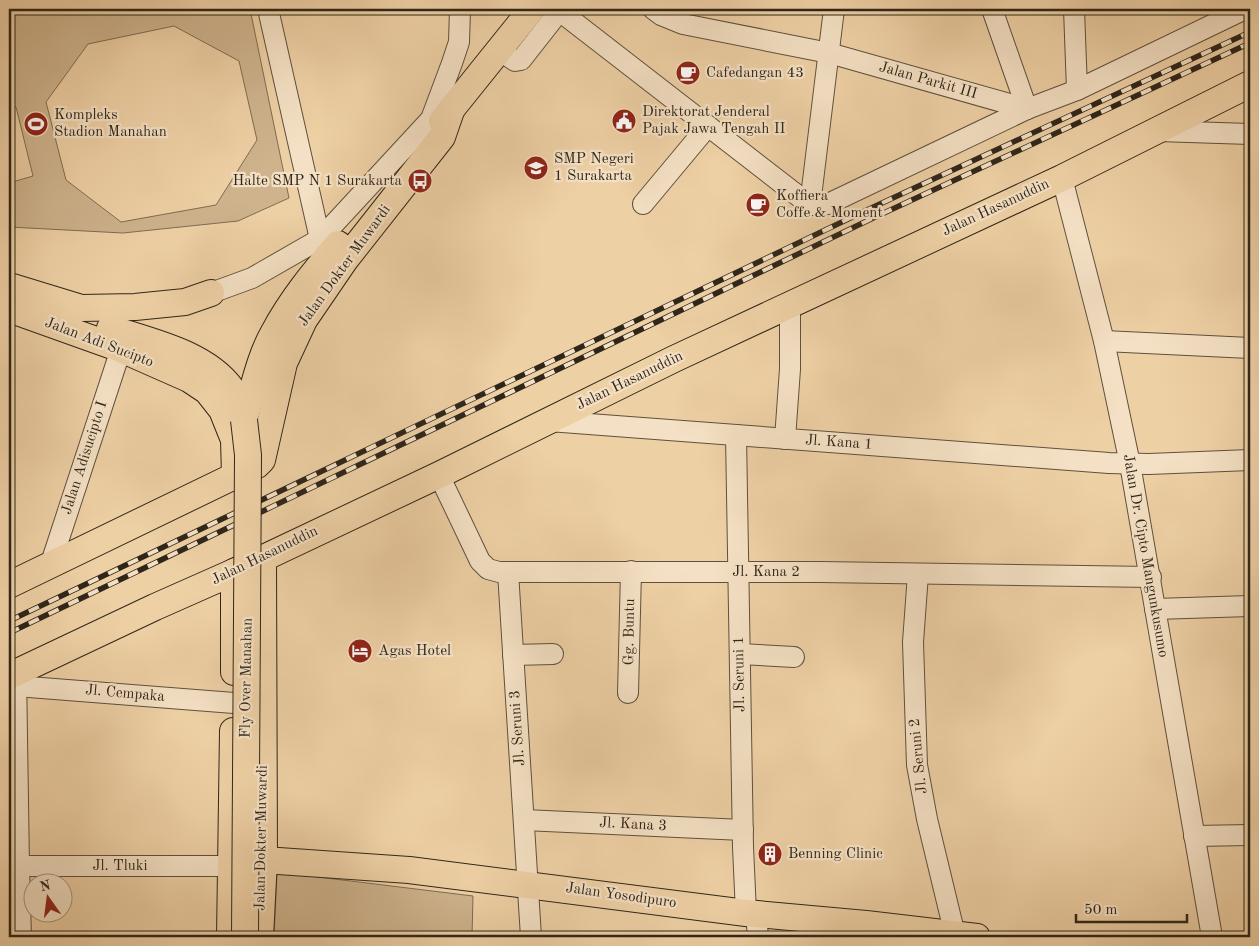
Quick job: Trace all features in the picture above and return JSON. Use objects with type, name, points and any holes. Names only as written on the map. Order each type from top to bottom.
[{"type":"main road","name":"Fly Over Manahan","points":[[244,420],[264,353],[273,333],[301,288],[452,108],[532,9]]},
{"type":"main road","name":"Jalan Hasanuddin","points":[[14,678],[155,607],[234,572],[439,475],[674,359],[1062,178],[1250,84]]},
{"type":"main road","name":"Jalan Dokter Muwardi","points":[[246,470],[262,460],[284,363],[304,320],[345,260],[442,137],[452,108]]},
{"type":"main road","name":"Jalan Adi Sucipto","points":[[9,286],[81,308],[135,307],[185,302],[211,293]]},
{"type":"main road","name":"Fly Over Manahan","points":[[9,296],[182,353],[216,373],[230,387],[240,403],[248,455],[245,937]]},
{"type":"main road","name":"Jalan Adi Sucipto","points":[[9,309],[121,349],[189,379],[207,391],[222,410],[246,470]]},
{"type":"main road","points":[[9,585],[246,470]]},
{"type":"main road","name":"Jalan Dokter Muwardi","points":[[260,937],[264,860],[263,558]]},
{"type":"main road","name":"Jalan Dokter Muwardi","points":[[230,937],[234,572]]},
{"type":"main road","name":"Jalan Yosodipuro","points":[[264,860],[409,870],[527,884],[754,921],[966,936]]},
{"type":"street","points":[[268,9],[320,239]]},
{"type":"street","points":[[211,293],[252,278],[320,239],[431,119],[459,42],[460,9]]},
{"type":"street","points":[[499,50],[515,61],[521,60],[559,9],[810,205],[828,204],[1027,109],[1076,90],[1245,9]]},
{"type":"street","name":"Jalan Parkit III","points":[[653,9],[683,24],[829,53],[1027,109]]},
{"type":"street","points":[[810,205],[834,9]]},
{"type":"street","points":[[992,9],[1027,109]]},
{"type":"street","points":[[1074,9],[1076,90]]},
{"type":"street","points":[[643,204],[708,126]]},
{"type":"street","points":[[1158,131],[1250,134]]},
{"type":"street","name":"Jalan Dr. Cipto Mangunkusumo","points":[[1062,178],[1104,341],[1130,464],[1212,937]]},
{"type":"street","points":[[785,439],[790,369],[790,305]]},
{"type":"street","points":[[1104,341],[1250,348]]},
{"type":"street","name":"Jalan Adisucipto I","points":[[50,566],[121,349]]},
{"type":"street","name":"Jl. Kana 1","points":[[549,422],[1130,464],[1250,460]]},
{"type":"street","name":"Jl. Seruni 1","points":[[736,435],[743,830],[754,921]]},
{"type":"street","name":"Jl. Kana 2","points":[[439,475],[480,561],[488,569],[508,572],[631,571],[1151,578]]},
{"type":"street","name":"Gg. Buntu","points":[[628,693],[631,571]]},
{"type":"street","name":"Jl. Seruni 3","points":[[508,572],[531,937]]},
{"type":"street","name":"Jl. Seruni 2","points":[[918,574],[913,642],[917,765],[927,819],[966,936]]},
{"type":"street","points":[[1155,608],[1250,606]]},
{"type":"street","points":[[513,655],[553,654]]},
{"type":"street","points":[[740,654],[794,657]]},
{"type":"street","points":[[14,678],[14,866],[21,937]]},
{"type":"street","name":"Jl. Cempaka","points":[[14,678],[234,703]]},
{"type":"street","name":"Jl. Kana 3","points":[[524,820],[743,830]]},
{"type":"street","points":[[1194,836],[1250,835]]},
{"type":"street","name":"Jl. Tluki","points":[[14,866],[231,866]]},
{"type":"shaded area","name":"Kompleks Stadion Manahan","points":[[9,9],[250,9],[289,198],[238,221],[123,233],[9,227],[9,183],[33,176],[16,107],[9,108]],"holes":[[[174,26],[239,61],[257,140],[216,205],[121,222],[66,180],[46,102],[88,44]]]},
{"type":"shaded area","points":[[277,872],[473,896],[472,937],[274,937]]},
{"type":"railway","points":[[9,621],[867,210],[1250,32]]},
{"type":"railway","points":[[9,633],[871,219],[1250,43]]},
{"type":"place","name":"Cafedangan 43","points":[[688,73]]},
{"type":"place","name":"Direktorat Jenderal Pajak Jawa Tengah II","points":[[624,121]]},
{"type":"place","name":"Kompleks Stadion Manahan","points":[[36,124]]},
{"type":"place","name":"SMP Negeri 1 Surakarta","points":[[536,168]]},
{"type":"place","name":"Halte SMP N 1 Surakarta","points":[[420,181]]},
{"type":"place","name":"Koffiera Coffe & Moment","points":[[758,205]]},
{"type":"place","name":"Agas Hotel","points":[[360,651]]},
{"type":"place","name":"Benning Clinic","points":[[770,854]]}]
